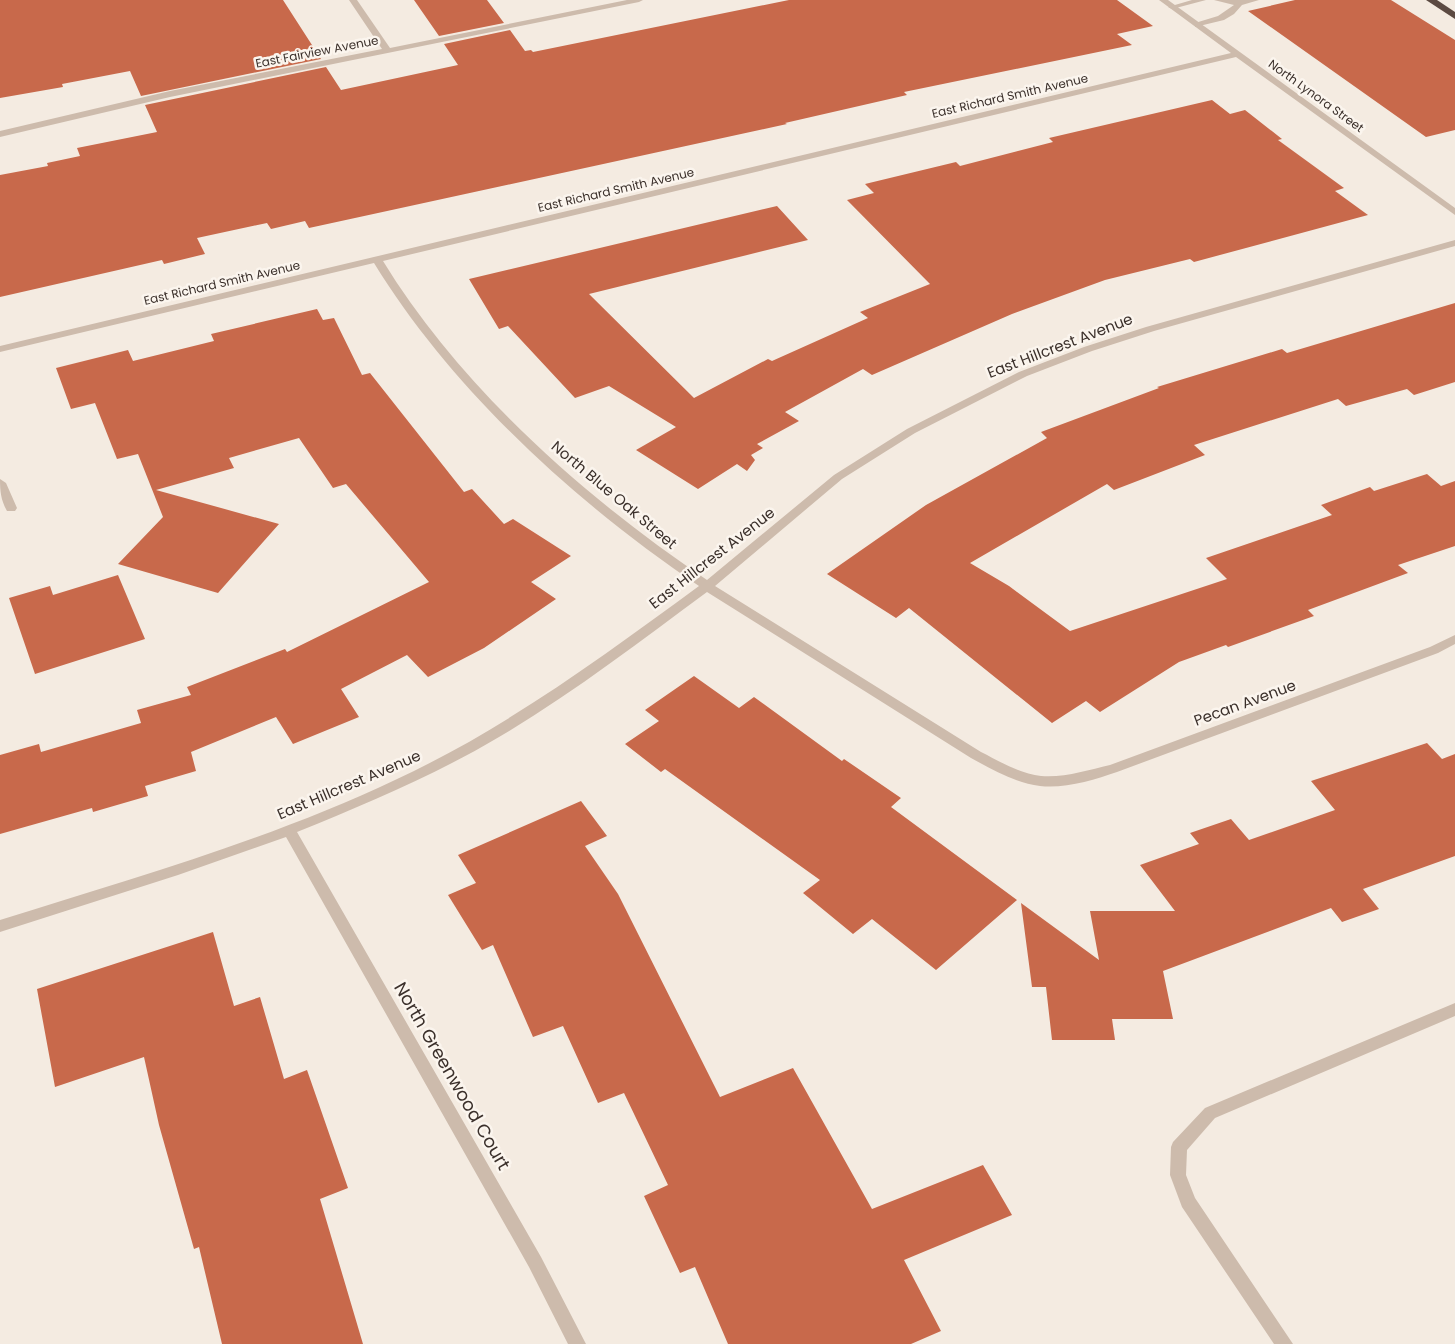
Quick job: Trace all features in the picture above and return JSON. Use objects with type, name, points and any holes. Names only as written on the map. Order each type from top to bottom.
[{"type":"highway","points":[[1431,0],[1455,16]]},
{"type":"street","points":[[353,0],[388,50]]},
{"type":"street","name":"East Fairview Avenue","points":[[0,134],[133,102],[639,0]]},
{"type":"street","name":"North Lynora Street","points":[[1163,0],[1455,212]]},
{"type":"street","points":[[1172,7],[1202,0]]},
{"type":"street","points":[[1218,0],[1239,3],[1255,0]]},
{"type":"street","points":[[1198,26],[1225,17],[1236,9],[1239,3]]},
{"type":"street","name":"East Richard Smith Avenue","points":[[0,349],[1238,54]]},
{"type":"street","name":"East Hillcrest Avenue","points":[[0,926],[173,871],[289,830],[400,784],[495,734],[594,669],[707,586],[838,477],[919,427],[969,400],[1016,378],[1088,349],[1150,329],[1455,243]]},
{"type":"street","name":"North Blue Oak Street","points":[[377,259],[388,279],[445,356],[493,408],[601,508],[668,560],[707,586],[976,755],[1008,771],[1040,781]]},
{"type":"street","points":[[0,483],[11,508]]},
{"type":"street","name":"Pecan Avenue","points":[[1040,781],[1075,777],[1112,769],[1434,650],[1455,639]]},
{"type":"street","name":"North Greenwood Court","points":[[289,830],[535,1262],[577,1344]]},
{"type":"street","points":[[1284,1344],[1188,1202],[1178,1176],[1179,1147],[1210,1113],[1455,1009]]},
{"type":"building","points":[[0,0],[283,0],[321,59],[141,96],[130,71],[62,84],[63,87],[0,98]]},
{"type":"building","points":[[414,0],[487,0],[504,23],[439,36]]},
{"type":"building","points":[[789,0],[1117,0],[1153,26],[1117,34],[1132,45],[904,92],[907,95],[785,123],[787,124],[309,228],[305,221],[271,229],[267,223],[197,238],[205,254],[164,264],[162,260],[0,297],[0,175],[48,166],[47,163],[80,156],[77,148],[157,132],[145,105],[326,67],[341,90],[458,65],[444,44],[510,30],[525,51],[531,50],[533,52]]},
{"type":"building","points":[[1295,0],[1391,0],[1455,40],[1455,130],[1426,137],[1248,11]]},
{"type":"building","points":[[1212,100],[1230,114],[1245,110],[1282,139],[1278,140],[1344,188],[1335,191],[1368,215],[1194,262],[1190,259],[1105,280],[1012,314],[872,375],[863,369],[785,412],[799,421],[757,444],[763,448],[751,455],[755,460],[747,471],[737,464],[698,489],[636,450],[676,427],[609,386],[575,398],[508,326],[499,329],[469,279],[777,206],[808,240],[589,294],[694,398],[768,359],[772,361],[868,318],[860,312],[930,284],[847,200],[874,193],[865,184],[956,162],[960,166],[1053,142],[1049,138]]},
{"type":"building","points":[[1455,303],[1455,382],[1414,395],[1407,389],[1346,406],[1338,399],[1194,445],[1205,455],[1114,490],[1107,484],[970,563],[1009,586],[1070,631],[1227,579],[1206,558],[1332,515],[1321,505],[1370,487],[1374,491],[1427,474],[1441,486],[1455,481],[1455,546],[1398,565],[1408,573],[1308,610],[1314,616],[1228,647],[1226,645],[1179,662],[1100,712],[1086,701],[1052,723],[909,608],[896,618],[827,574],[926,505],[1047,438],[1041,432],[1159,388],[1157,387],[1282,349],[1287,353]]},
{"type":"building","points":[[317,309],[323,320],[334,318],[362,375],[370,373],[464,492],[472,489],[504,524],[513,519],[571,556],[531,582],[556,599],[484,648],[428,677],[407,655],[341,689],[359,717],[293,744],[276,717],[191,752],[196,771],[145,786],[148,796],[93,812],[92,808],[0,834],[0,755],[39,744],[41,752],[141,723],[137,710],[191,695],[187,687],[285,649],[287,652],[429,582],[346,484],[333,488],[299,438],[229,458],[234,468],[156,490],[279,524],[218,593],[118,564],[163,517],[138,454],[117,459],[95,403],[71,409],[56,368],[128,350],[133,361],[214,341],[211,334]]},
{"type":"building","points":[[118,575],[145,639],[35,674],[9,598],[50,586],[53,595]]},
{"type":"building","points":[[694,676],[739,708],[754,697],[842,761],[844,759],[901,798],[891,807],[1017,900],[936,970],[872,919],[853,934],[803,893],[820,880],[665,769],[661,772],[625,744],[659,721],[645,710]]},
{"type":"building","points":[[1427,743],[1442,759],[1455,754],[1455,856],[1363,889],[1379,909],[1342,922],[1331,908],[1163,971],[1173,1019],[1112,1019],[1115,1040],[1052,1040],[1046,987],[1032,987],[1021,903],[1099,960],[1090,911],[1175,911],[1140,865],[1199,844],[1190,833],[1231,819],[1249,840],[1335,810],[1311,781]]},
{"type":"building","points":[[581,801],[607,836],[585,846],[618,894],[720,1097],[793,1068],[872,1209],[983,1165],[1012,1215],[904,1260],[941,1331],[911,1344],[728,1344],[695,1267],[680,1273],[644,1196],[668,1185],[624,1093],[598,1103],[563,1026],[533,1037],[493,945],[482,950],[448,895],[476,883],[458,855]]},
{"type":"building","points":[[213,932],[234,1006],[260,997],[284,1079],[307,1070],[348,1188],[320,1199],[363,1344],[222,1344],[199,1247],[194,1249],[159,1125],[144,1057],[55,1087],[37,989]]}]
